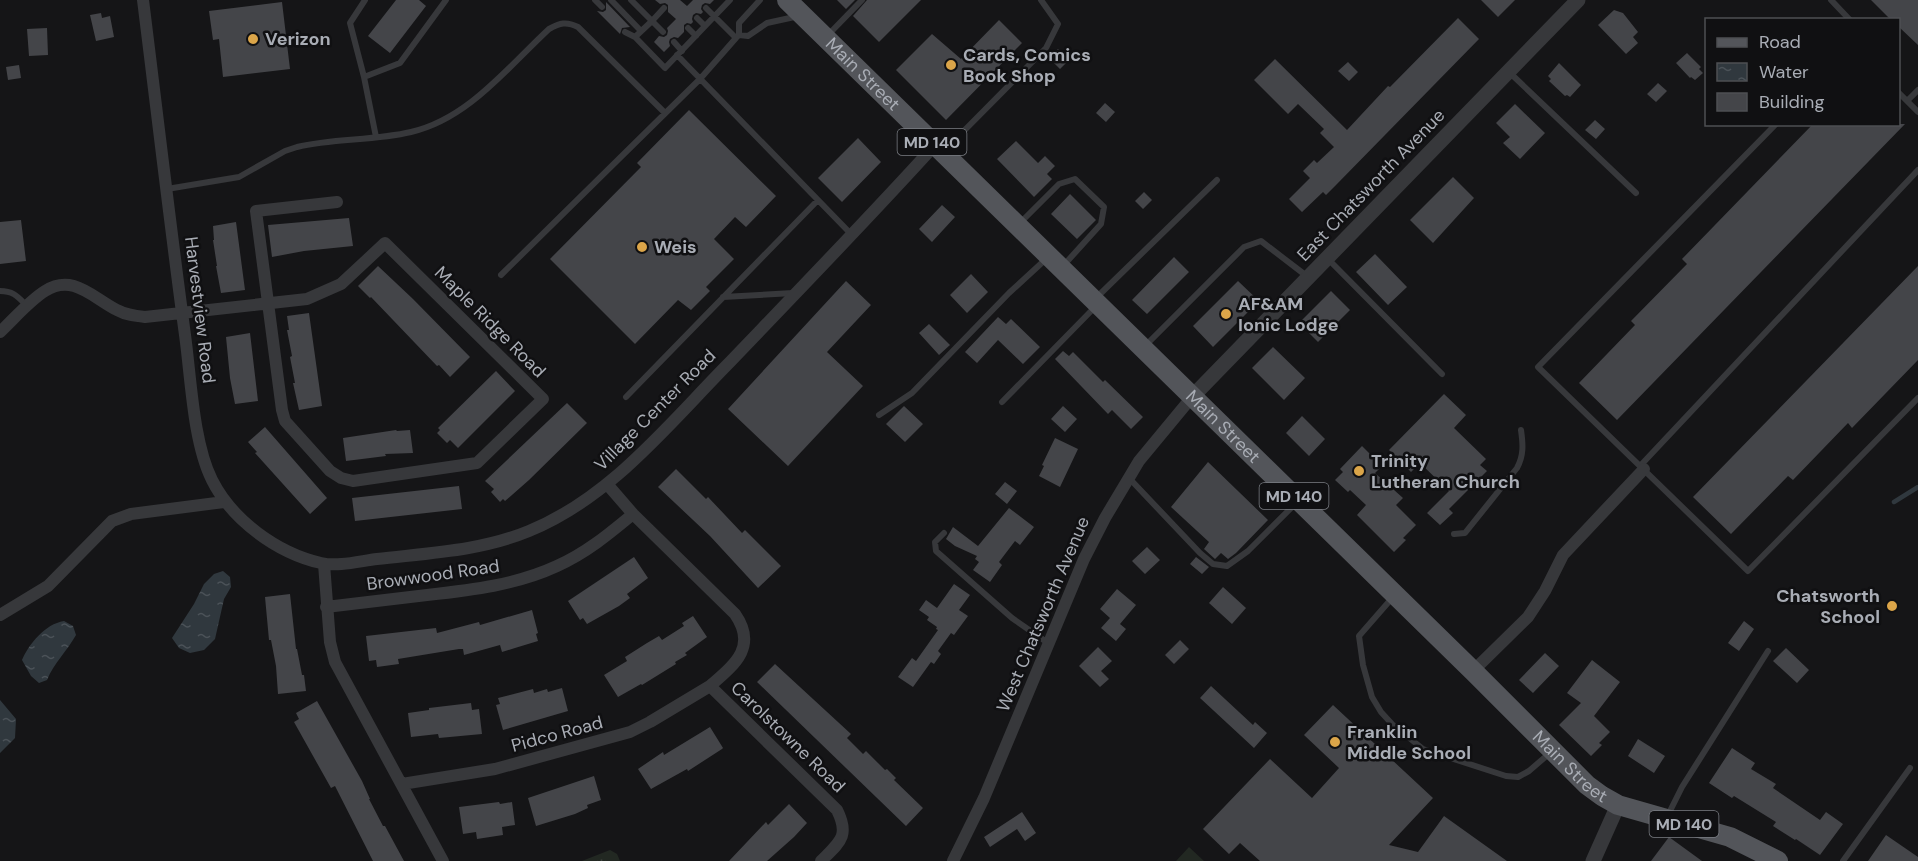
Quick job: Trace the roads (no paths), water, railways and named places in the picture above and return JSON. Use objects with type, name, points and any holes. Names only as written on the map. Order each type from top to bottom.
[{"type":"main road","name":"Main Street","points":[[787,0],[1587,785],[1618,805],[1730,837],[1778,861]]},
{"type":"street","name":"Harvestview Road","points":[[143,0],[182,312],[203,457],[210,477],[224,502],[236,514],[274,543],[324,564]]},
{"type":"street","name":"East Chatsworth Avenue","points":[[1192,397],[1578,0]]},
{"type":"street","name":"Village Center Road","points":[[324,564],[469,548],[502,541],[530,531],[581,504],[607,484],[647,446],[939,149]]},
{"type":"street","points":[[268,304],[256,212],[337,202]]},
{"type":"street","name":"Maple Ridge Road","points":[[0,332],[44,291],[68,283],[117,310],[145,317],[307,299],[341,284],[385,243],[543,399],[477,463],[353,481],[341,478],[330,471],[285,421],[268,304]]},
{"type":"street","name":"West Chatsworth Avenue","points":[[953,861],[984,798],[1084,559],[1105,518],[1139,460],[1192,397]]},
{"type":"street","points":[[1473,671],[1528,617],[1545,591],[1563,555],[1642,468]]},
{"type":"street","name":"Carolstowne Road","points":[[607,484],[633,514],[735,614],[742,624],[745,643],[742,653],[732,666],[710,686],[837,810],[843,823],[843,833],[836,846],[821,861]]},
{"type":"street","points":[[0,615],[48,586],[112,521],[131,514],[224,502]]},
{"type":"street","name":"Browwood Road","points":[[326,607],[473,590],[514,582],[556,567],[583,552],[609,535],[633,514]]},
{"type":"street","points":[[324,564],[326,607],[335,662],[443,861]]},
{"type":"street","name":"Pidco Road","points":[[402,784],[495,769],[630,732],[710,686]]},
{"type":"street","points":[[1593,861],[1618,805]]},
{"type":"lane","points":[[364,77],[400,63],[446,0]]},
{"type":"lane","points":[[595,0],[602,7]]},
{"type":"lane","points":[[611,0],[641,31]]},
{"type":"lane","points":[[631,0],[663,32]]},
{"type":"lane","points":[[626,32],[635,37],[665,68],[730,0]]},
{"type":"lane","points":[[501,275],[700,79],[737,36],[739,23],[760,0]]},
{"type":"lane","points":[[826,38],[862,0]]},
{"type":"lane","points":[[939,149],[1046,48],[1058,24],[1041,0]]},
{"type":"lane","points":[[1831,0],[1848,18]]},
{"type":"lane","points":[[362,2],[350,23],[376,137]]},
{"type":"lane","points":[[635,37],[664,8]]},
{"type":"lane","points":[[706,8],[737,36],[748,36],[767,23],[802,15]]},
{"type":"lane","points":[[697,18],[705,26]]},
{"type":"lane","points":[[167,189],[239,177],[285,151],[297,147],[412,132],[442,120],[462,109],[480,95],[549,29],[568,22],[578,27],[665,113]]},
{"type":"lane","points":[[688,28],[696,36]]},
{"type":"lane","points":[[674,42],[700,79],[852,236]]},
{"type":"lane","points":[[1508,71],[1636,193]]},
{"type":"lane","points":[[1907,101],[1918,90]]},
{"type":"lane","points":[[1900,93],[1918,112]]},
{"type":"lane","points":[[1774,126],[1538,367],[1748,571],[1918,398]]},
{"type":"lane","points":[[1642,468],[1918,170]]},
{"type":"lane","points":[[879,415],[912,393],[1009,293],[1055,263],[1101,224],[1104,207],[1075,179],[1059,184],[1017,226]]},
{"type":"lane","points":[[1002,402],[1095,302],[1216,180]]},
{"type":"lane","points":[[627,398],[818,200]]},
{"type":"lane","points":[[1143,349],[1244,247],[1261,241],[1308,277]]},
{"type":"lane","points":[[1327,258],[1442,374]]},
{"type":"lane","points":[[0,291],[15,293],[28,307]]},
{"type":"lane","points":[[723,297],[797,292]]},
{"type":"lane","points":[[1454,534],[1465,533],[1517,468],[1523,451],[1521,430]]},
{"type":"lane","points":[[1128,478],[1200,553],[1213,564],[1227,566],[1248,551],[1298,500]]},
{"type":"lane","points":[[944,532],[935,542],[936,551],[1012,618],[1049,643]]},
{"type":"lane","points":[[1395,595],[1359,636],[1363,665],[1372,697],[1392,724],[1423,749],[1506,776],[1518,777],[1529,771],[1552,750]]},
{"type":"lane","points":[[1666,819],[1682,787],[1768,651]]},
{"type":"lane","points":[[1843,861],[1910,768]]},
{"type":"water","points":[[223,571],[230,577],[231,587],[224,599],[215,639],[204,650],[190,653],[179,648],[172,638],[204,584],[214,574]]},
{"type":"water","points":[[64,621],[73,626],[76,635],[47,680],[39,683],[31,676],[22,660],[44,630]]},
{"type":"water","points":[[0,700],[16,719],[15,738],[0,753]]},
{"type":"waterway","points":[[1894,502],[1918,487]]},
{"type":"place","name":"Verizon","points":[[253,39]]},
{"type":"place","name":"Cards, Comics Book Shop","points":[[951,65]]},
{"type":"place","name":"Weis","points":[[642,247]]},
{"type":"place","name":"AF&AM Ionic Lodge","points":[[1226,314]]},
{"type":"place","name":"Trinity Lutheran Church","points":[[1359,471]]},
{"type":"place","name":"Chatsworth School","points":[[1892,606]]},
{"type":"place","name":"Franklin Middle School","points":[[1335,742]]}]
